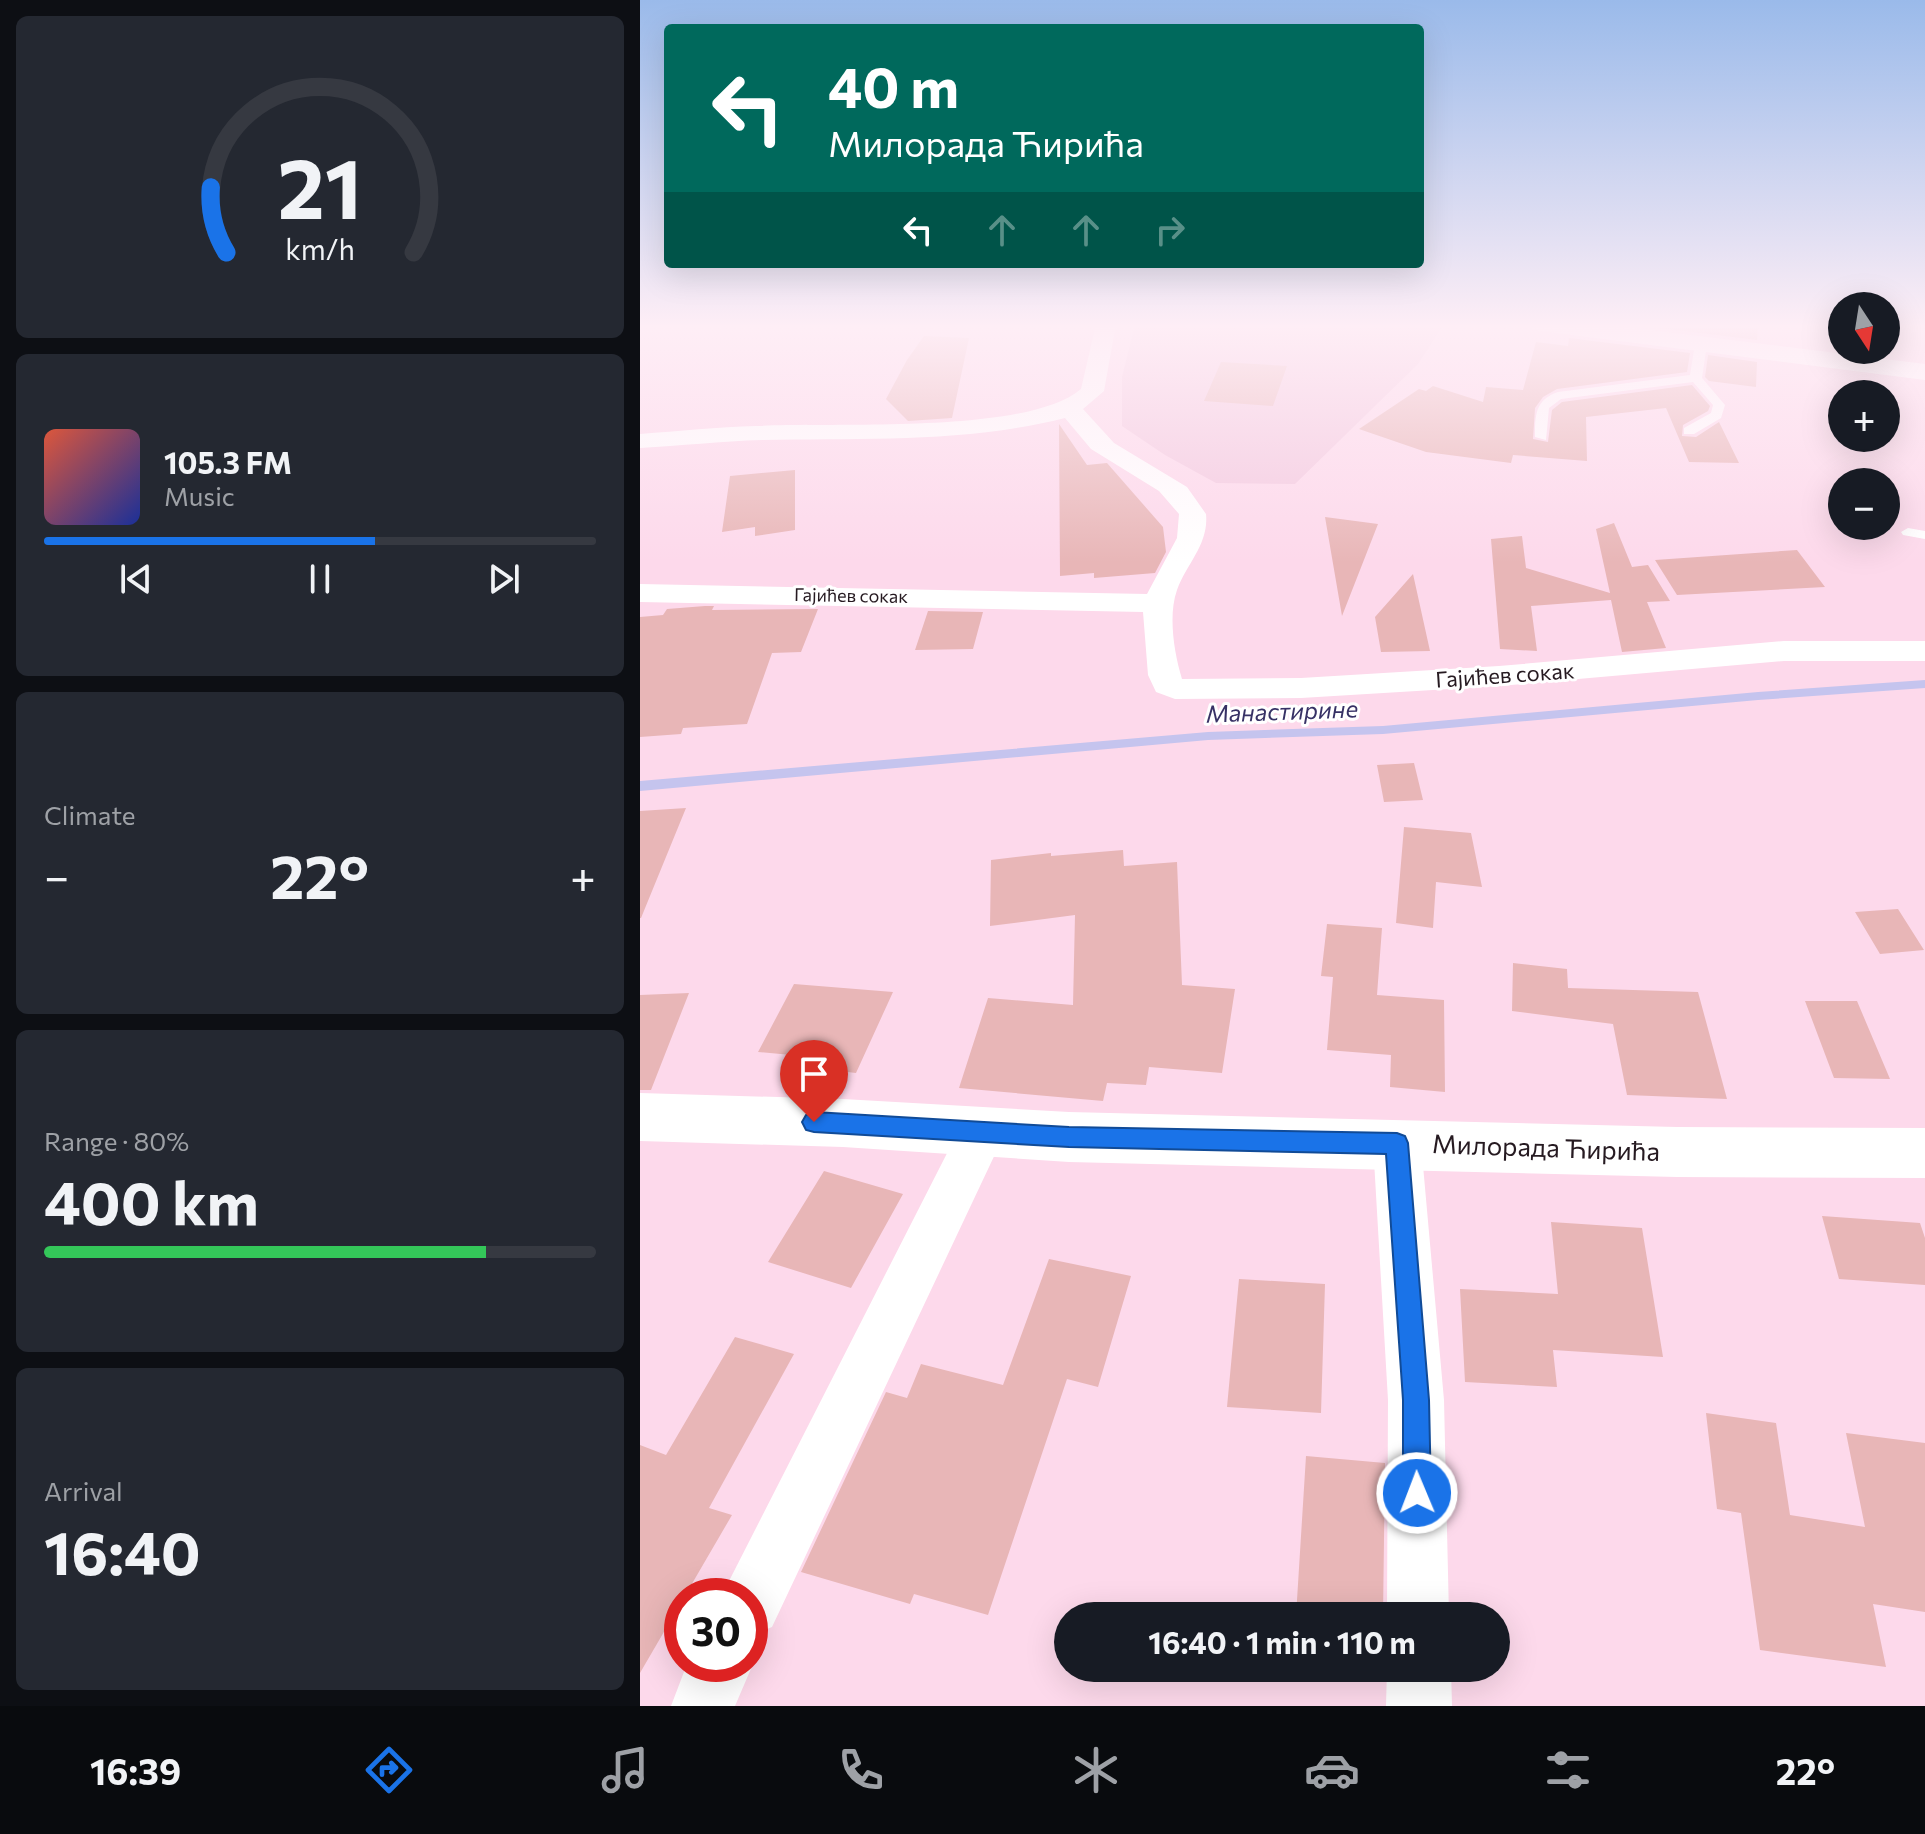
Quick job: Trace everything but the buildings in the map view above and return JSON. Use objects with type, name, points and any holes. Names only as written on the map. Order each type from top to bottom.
[{"type":"street","points":[[640,441],[985,425],[1034,418],[1073,404]]},
{"type":"street","name":"Гајићев сокак","points":[[1067,408],[1096,441],[1158,478],[1187,502],[1195,514],[1196,526],[1166,581],[1159,603],[1164,675],[1168,685],[1175,689],[1301,688],[1499,676],[1784,651],[1925,651]]},
{"type":"street","name":"Гајићев сокак","points":[[640,593],[1159,603]]},
{"type":"street","name":"Милорада Ћирића","points":[[640,1117],[1069,1137],[1677,1152],[1925,1153]]},
{"type":"street","points":[[763,1578],[983,1131]]},
{"type":"street","points":[[1397,1143],[1416,1400],[1418,1602]]},
{"type":"street","points":[[1419,1682],[1419,1706]]},
{"type":"lane","points":[[1541,437],[1544,404]]},
{"type":"lane","points":[[1689,431],[1717,415],[1718,404]]},
{"type":"lane","points":[[1908,532],[1925,535]]},
{"type":"shaded area","points":[[1122,404],[1377,404],[1295,484],[1216,483],[1165,455],[1122,426]]},
{"type":"waterway","name":"Манастирине","points":[[640,786],[1208,736],[1383,730],[1925,684]]},
{"type":"route","points":[[814,1122],[1069,1137],[1397,1143],[1416,1400],[1417,1493]]}]
